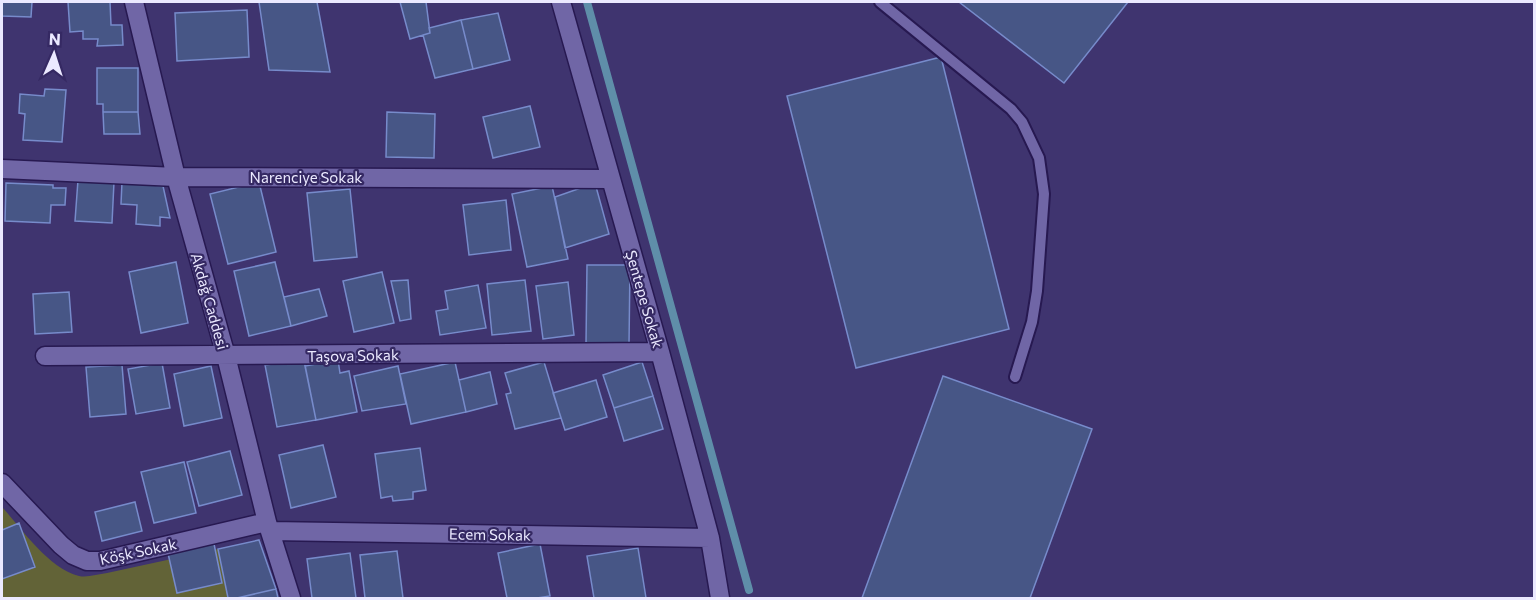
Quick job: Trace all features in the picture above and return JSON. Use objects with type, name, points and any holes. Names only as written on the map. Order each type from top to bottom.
[{"type":"street","name":"Akdağ Caddesi","points":[[134,2],[176,177],[226,356],[269,526],[291,598]]},
{"type":"street","name":"Şentepe Sokak","points":[[561,2],[710,538],[720,598]]},
{"type":"street","name":"Narenciye Sokak","points":[[2,169],[176,177],[610,178]]},
{"type":"street","name":"Taşova Sokak","points":[[45,356],[660,352]]},
{"type":"street","name":"Köşk Sokak","points":[[2,483],[61,545],[73,555],[87,561],[100,561],[269,526]]},
{"type":"street","name":"Ecem Sokak","points":[[269,526],[710,538]]},
{"type":"lane","points":[[880,2],[1011,109],[1022,122],[1039,158],[1044,194],[1037,291],[1032,322],[1015,377]]},
{"type":"green space","points":[[2,507],[46,556],[68,572],[79,576],[107,573],[259,540],[278,598],[2,598]]},
{"type":"building","points":[[2,2],[32,2],[31,17],[2,16]]},
{"type":"building","points":[[68,2],[110,2],[111,25],[122,25],[123,45],[97,46],[98,39],[83,39],[83,31],[70,32]]},
{"type":"building","points":[[259,2],[317,2],[330,72],[269,70]]},
{"type":"building","points":[[400,2],[426,2],[430,33],[410,39]]},
{"type":"building","points":[[959,2],[1128,2],[1064,83]]},
{"type":"building","points":[[247,10],[249,57],[177,61],[175,13]]},
{"type":"building","points":[[498,13],[510,60],[473,69],[461,20]]},
{"type":"building","points":[[461,20],[473,69],[435,78],[423,35],[430,33],[429,28]]},
{"type":"building","points":[[941,57],[1009,329],[856,368],[787,96]]},
{"type":"building","points":[[97,68],[138,68],[138,112],[103,112],[103,104],[97,104]]},
{"type":"building","points":[[45,89],[66,90],[62,142],[23,140],[25,114],[19,113],[20,94],[44,96]]},
{"type":"building","points":[[530,106],[540,147],[493,158],[483,117]]},
{"type":"building","points":[[103,112],[138,112],[140,134],[104,134]]},
{"type":"building","points":[[387,112],[435,114],[434,158],[386,157]]},
{"type":"building","points":[[78,180],[114,182],[112,223],[75,221]]},
{"type":"building","points":[[122,182],[163,186],[170,218],[160,217],[160,226],[136,224],[137,205],[121,204]]},
{"type":"building","points":[[259,182],[276,252],[228,264],[210,194]]},
{"type":"building","points":[[6,183],[53,185],[53,188],[66,188],[65,205],[51,205],[50,223],[5,221]]},
{"type":"building","points":[[595,183],[609,234],[565,248],[555,197]]},
{"type":"building","points":[[552,186],[568,259],[527,267],[512,194]]},
{"type":"building","points":[[350,189],[357,257],[314,261],[307,193]]},
{"type":"building","points":[[506,200],[511,250],[469,255],[463,205]]},
{"type":"building","points":[[176,262],[188,323],[141,333],[129,272]]},
{"type":"building","points":[[275,262],[291,326],[249,336],[234,271]]},
{"type":"building","points":[[587,265],[630,265],[629,345],[586,344]]},
{"type":"building","points":[[382,272],[394,323],[354,332],[343,281]]},
{"type":"building","points":[[408,280],[411,319],[400,321],[391,281]]},
{"type":"building","points":[[525,280],[531,331],[492,335],[487,284]]},
{"type":"building","points":[[568,282],[574,335],[543,339],[536,286]]},
{"type":"building","points":[[478,285],[486,328],[440,335],[436,311],[448,309],[445,291]]},
{"type":"building","points":[[319,289],[327,316],[291,326],[284,297]]},
{"type":"building","points":[[69,292],[72,332],[35,334],[33,294]]},
{"type":"building","points":[[304,360],[316,420],[277,427],[265,365]]},
{"type":"building","points":[[338,360],[340,373],[349,371],[357,412],[316,420],[305,366]]},
{"type":"building","points":[[455,362],[466,412],[411,424],[400,374]]},
{"type":"building","points":[[544,362],[561,418],[515,429],[506,394],[511,393],[505,373]]},
{"type":"building","points":[[642,362],[653,396],[614,408],[603,375]]},
{"type":"building","points":[[162,363],[170,408],[136,414],[128,369]]},
{"type":"building","points":[[122,365],[126,414],[90,417],[86,367]]},
{"type":"building","points":[[211,366],[222,418],[184,426],[174,374]]},
{"type":"building","points":[[398,366],[406,404],[362,411],[354,376]]},
{"type":"building","points":[[490,372],[497,404],[466,412],[459,380]]},
{"type":"building","points":[[943,376],[1092,429],[1030,598],[862,598]]},
{"type":"building","points":[[596,380],[607,417],[565,430],[553,393]]},
{"type":"building","points":[[653,396],[663,429],[624,441],[614,408]]},
{"type":"building","points":[[323,445],[336,497],[291,508],[279,455]]},
{"type":"building","points":[[420,448],[426,490],[413,492],[413,499],[393,501],[392,496],[381,498],[375,454]]},
{"type":"building","points":[[230,451],[242,495],[199,506],[187,462]]},
{"type":"building","points":[[184,462],[196,513],[154,523],[141,472]]},
{"type":"building","points":[[135,502],[142,531],[102,541],[95,512]]},
{"type":"building","points":[[19,523],[35,567],[2,579],[2,530]]},
{"type":"building","points":[[213,539],[222,583],[177,593],[167,549]]},
{"type":"building","points":[[259,540],[276,589],[228,598],[218,549]]},
{"type":"building","points":[[540,544],[550,596],[507,598],[498,553]]},
{"type":"building","points":[[638,548],[646,598],[594,598],[587,556]]},
{"type":"building","points":[[397,551],[403,598],[365,598],[360,555]]},
{"type":"building","points":[[350,553],[356,598],[312,598],[307,559]]},
{"type":"building","points":[[276,589],[278,598],[237,598]]},
{"type":"waterway","points":[[587,2],[749,590]]}]
